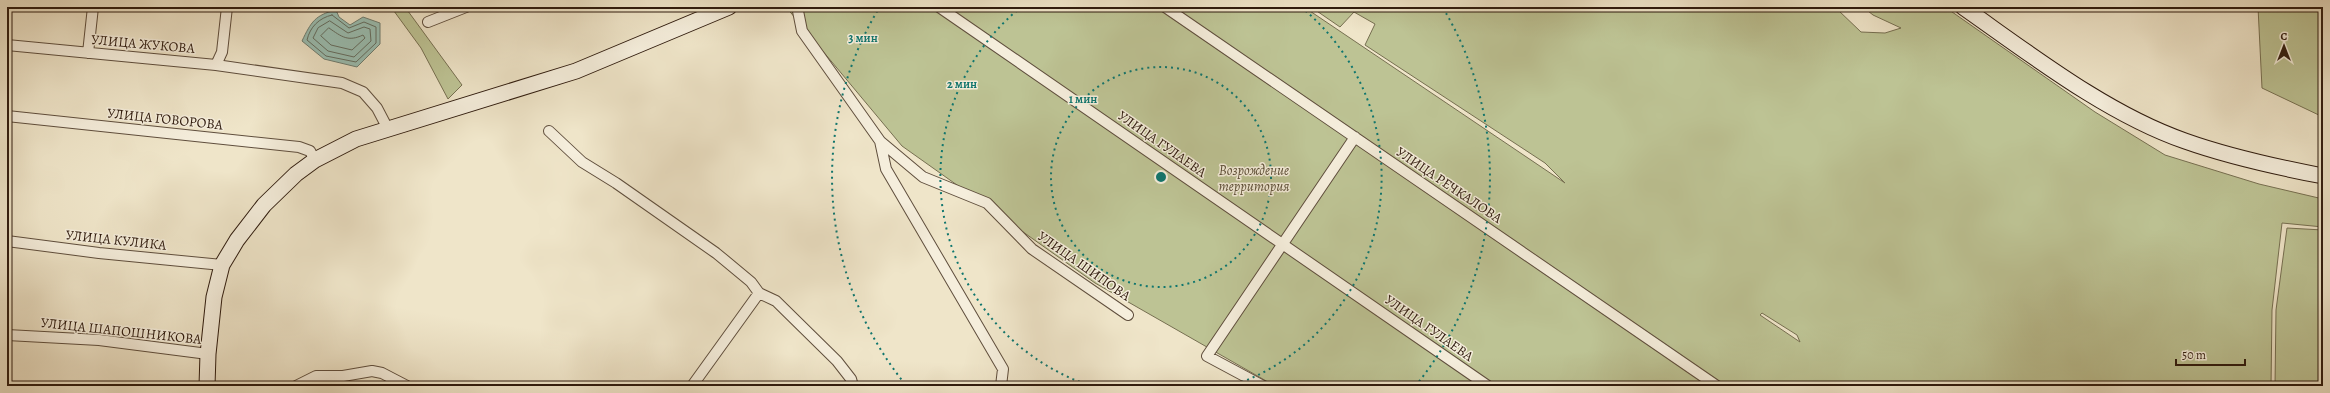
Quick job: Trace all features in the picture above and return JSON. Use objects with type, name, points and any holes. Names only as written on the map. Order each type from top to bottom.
[{"type":"main road","points":[[207,386],[208,354],[214,297],[222,265],[237,240],[264,205],[296,174],[315,160],[356,140],[388,129],[576,71],[729,7]]},
{"type":"main road","points":[[1963,7],[2065,78],[2122,112],[2184,141],[2266,165],[2323,176]]},
{"type":"street","points":[[88,53],[93,7]]},
{"type":"street","points":[[216,65],[222,52],[227,7]]},
{"type":"street","points":[[428,22],[466,7]]},
{"type":"street","name":"УЛИЦА ШИПОВА","points":[[800,7],[798,11],[802,31],[880,141],[923,177],[987,203],[1032,248],[1128,315]]},
{"type":"street","name":"УЛИЦА ГУЛАЕВА","points":[[939,7],[1488,386]]},
{"type":"street","name":"УЛИЦА РЕЧКАЛОВА","points":[[1165,7],[1713,385]]},
{"type":"street","name":"УЛИЦА ЖУКОВА","points":[[7,45],[216,65],[342,83],[363,92],[378,108],[388,129]]},
{"type":"street","name":"УЛИЦА ГОВОРОВА","points":[[7,116],[299,147],[310,151],[315,160]]},
{"type":"street","points":[[549,131],[582,162],[616,183],[716,253],[751,282],[759,293],[776,301],[843,369],[853,386]]},
{"type":"street","points":[[1263,386],[1207,356],[1355,137]]},
{"type":"street","points":[[880,141],[886,169],[1003,369],[1001,386]]},
{"type":"street","name":"УЛИЦА КУЛИКА","points":[[7,240],[99,253],[222,265]]},
{"type":"street","points":[[692,386],[759,293]]},
{"type":"street","name":"УЛИЦА ШАПОШНИКОВА","points":[[7,335],[99,340],[208,354]]},
{"type":"street","points":[[296,386],[316,376],[343,376],[372,371],[382,373],[407,386]]},
{"type":"green space","points":[[391,7],[405,7],[462,85],[448,99],[421,48]]},
{"type":"green space","name":"Возрождение территория","points":[[786,7],[1304,7],[1565,183],[1545,163],[1365,45],[1375,24],[1354,12],[1340,27],[1311,7],[1838,7],[1838,10],[1861,32],[1885,33],[1901,28],[1873,15],[1863,7],[1945,7],[2095,112],[2165,155],[2259,184],[2323,199],[2323,227],[2282,223],[2272,310],[2271,386],[1275,386],[1095,283],[902,146]],"holes":[[[1762,313],[1797,335],[1800,342],[1760,315]]]},
{"type":"green space","points":[[2258,7],[2323,7],[2323,117],[2262,88]]},
{"type":"green space","points":[[2287,228],[2323,230],[2323,386],[2275,386],[2276,310]]},
{"type":"water","points":[[336,10],[339,17],[350,25],[363,17],[380,23],[380,44],[357,67],[324,59],[302,41],[314,20],[323,14]]}]
